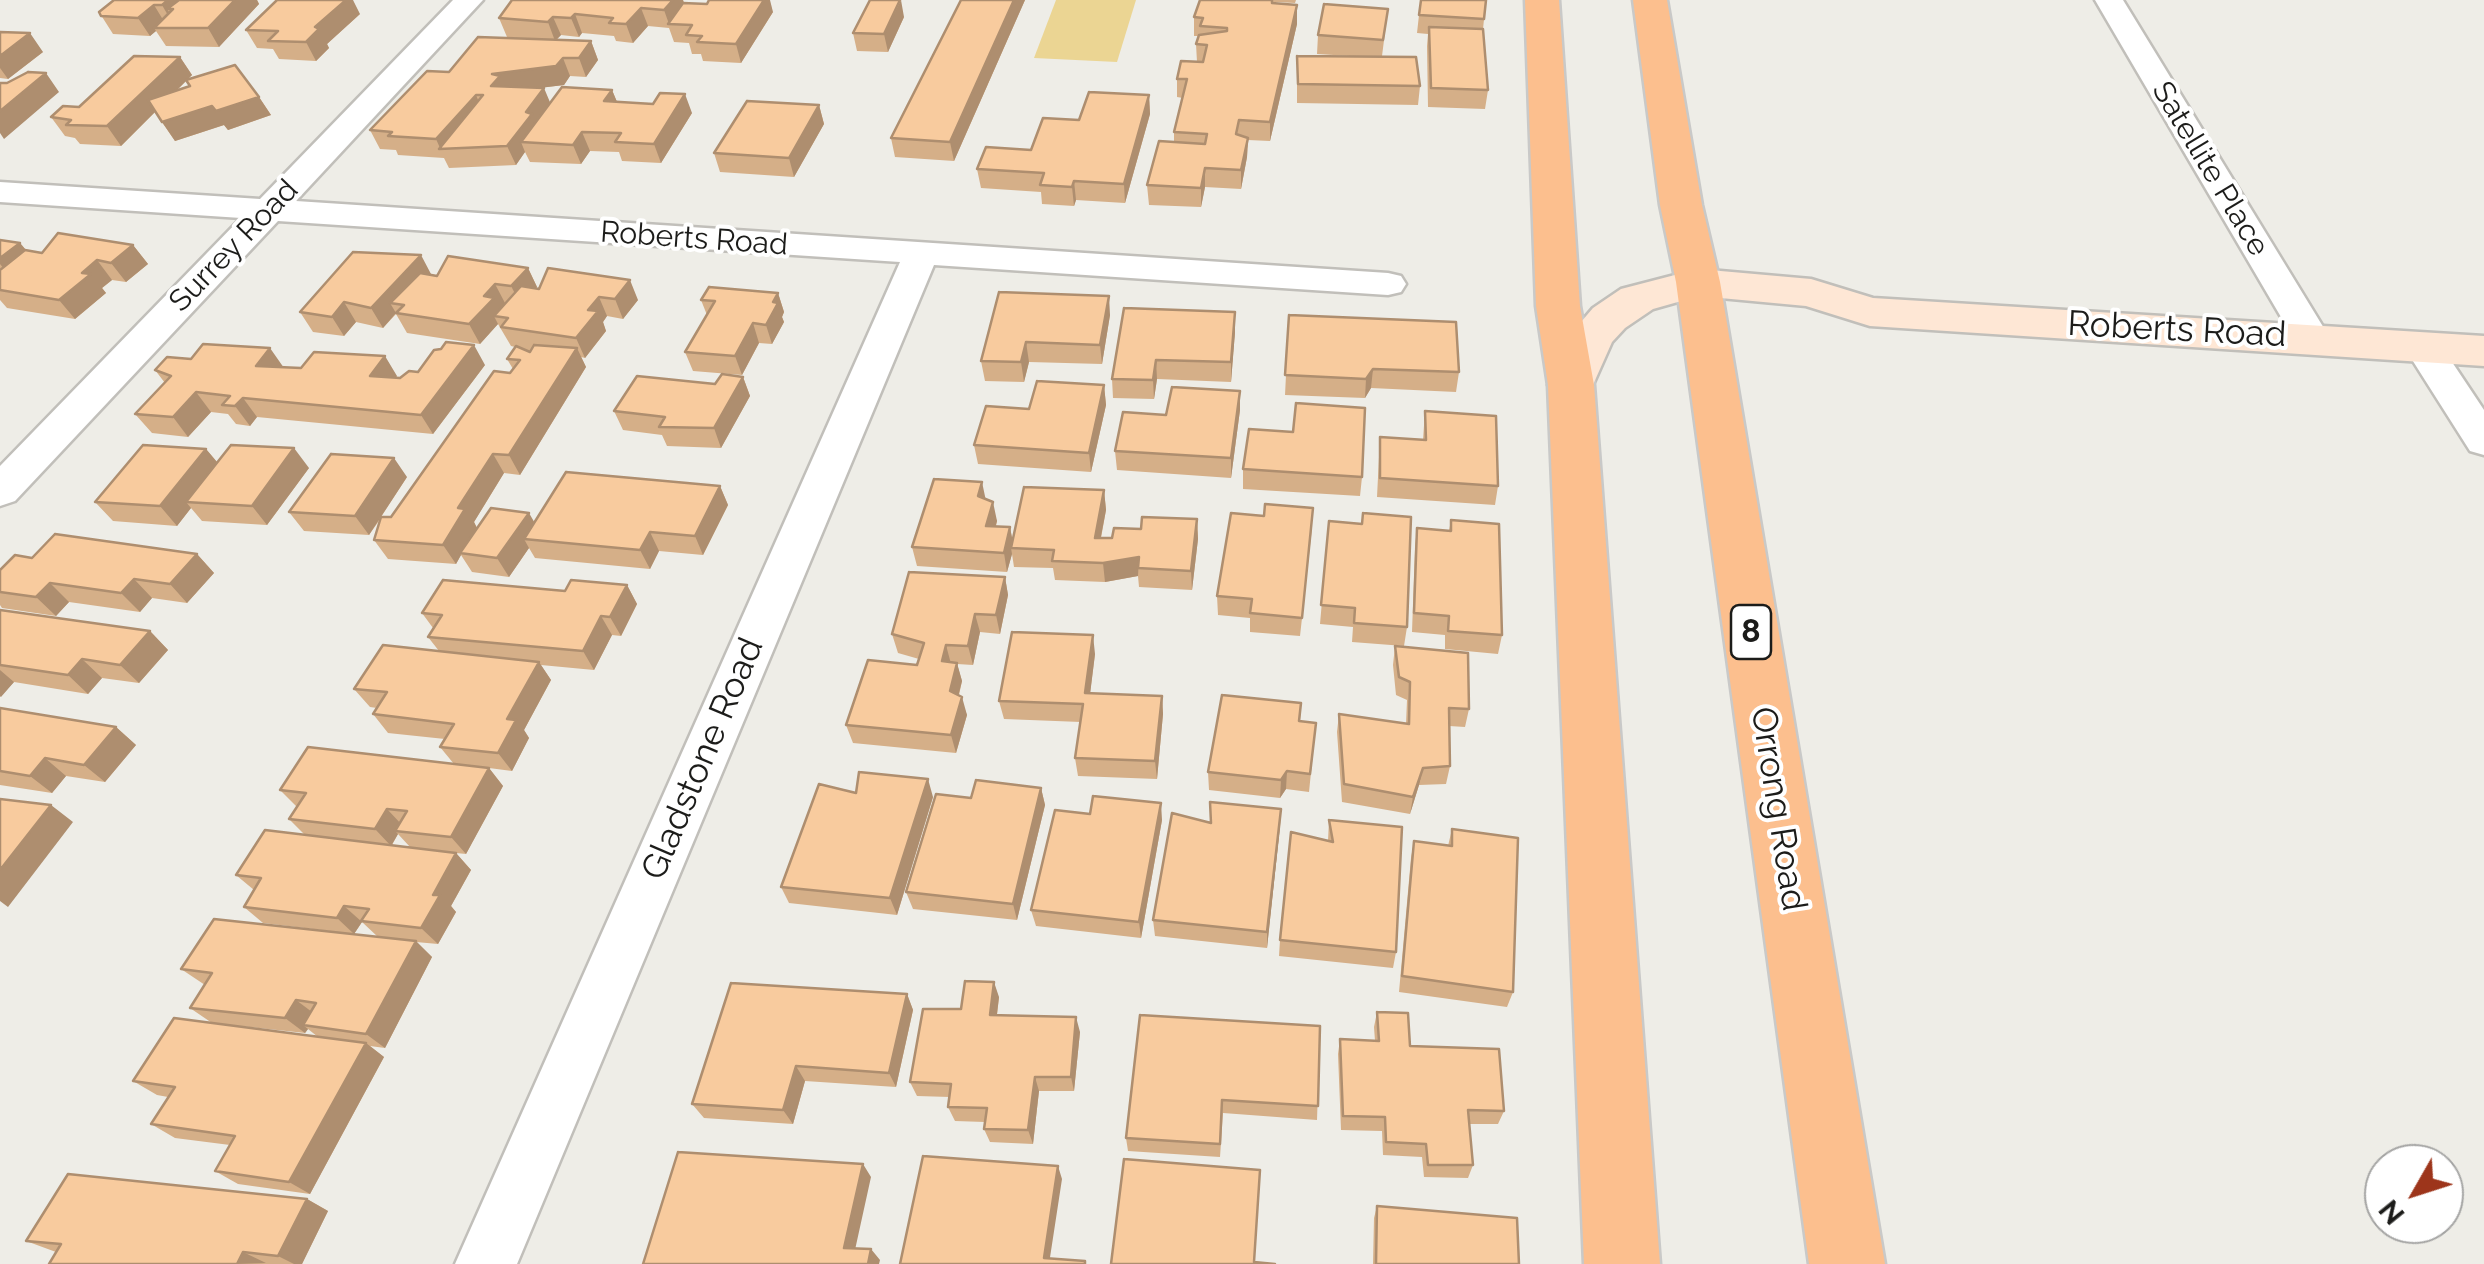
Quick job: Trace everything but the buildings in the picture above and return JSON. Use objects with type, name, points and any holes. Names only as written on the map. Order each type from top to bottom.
[{"type":"highway","points":[[1542,0],[1558,306],[1571,385],[1622,1264]]},
{"type":"highway","name":"Orrong Road","points":[[1650,0],[1847,1264]]},
{"type":"main road","name":"Roberts Road","points":[[1571,385],[1592,336],[1637,298],[1700,302],[1818,326],[1870,312],[2484,352]]},
{"type":"street","name":"Surrey Road","points":[[0,491],[468,0]]},
{"type":"street","name":"Satellite Place","points":[[2109,0],[2311,338]]},
{"type":"street","name":"Roberts Road","points":[[0,192],[1388,284]]},
{"type":"street","name":"Gladstone Road","points":[[486,1264],[920,254]]},
{"type":"street","points":[[2423,347],[2484,440]]},
{"type":"shaded area","points":[[1056,0],[1136,0],[1117,62],[1034,58]]}]
